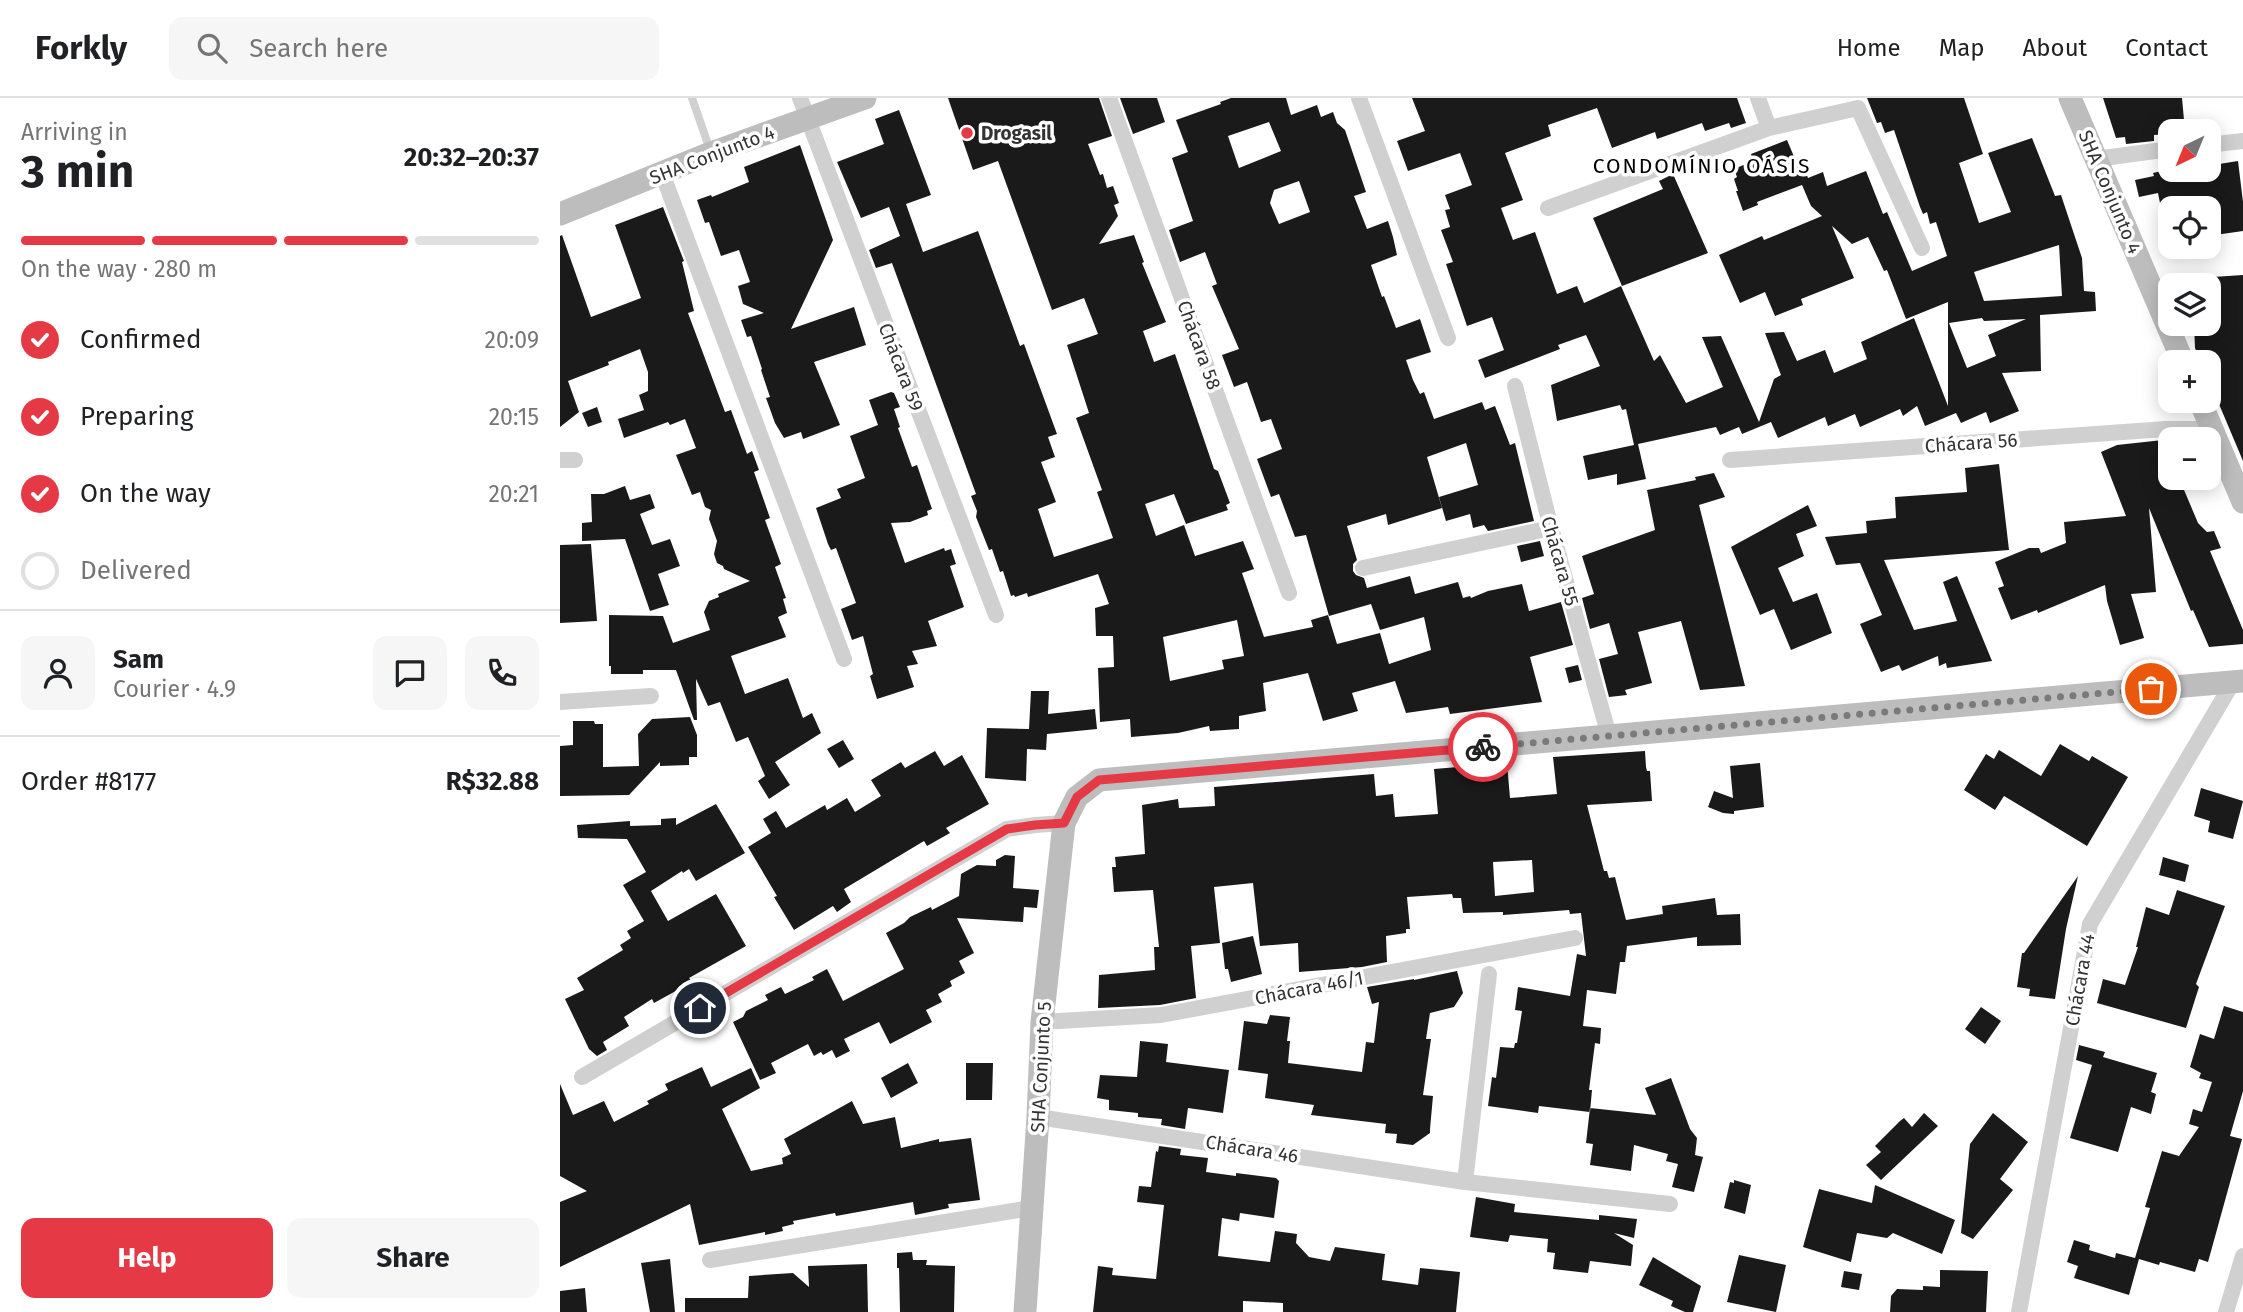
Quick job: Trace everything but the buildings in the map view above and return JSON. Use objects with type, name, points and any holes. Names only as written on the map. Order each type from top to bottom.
[{"type":"street","name":"SHA Conjunto 4","points":[[560,214],[710,153],[804,108],[865,98]]},
{"type":"street","name":"Chácara 58","points":[[1109,98],[1289,593]]},
{"type":"street","points":[[1359,98],[1448,338]]},
{"type":"street","points":[[1758,98],[1769,128]]},
{"type":"street","name":"SHA Conjunto 4","points":[[2070,98],[2178,350]]},
{"type":"street","name":"Chácara 59","points":[[804,108],[996,615]]},
{"type":"street","points":[[1548,208],[1769,128],[1858,108],[1922,248]]},
{"type":"street","points":[[2221,144],[2243,141]]},
{"type":"street","points":[[2096,159],[2158,151]]},
{"type":"street","points":[[662,173],[844,659]]},
{"type":"street","name":"Chácara 55","points":[[1515,386],[1609,736]]},
{"type":"street","name":"Chácara 56","points":[[1730,460],[2158,430]]},
{"type":"street","points":[[2221,450],[2243,502]]},
{"type":"street","points":[[1363,568],[1551,528]]},
{"type":"street","points":[[582,1077],[1007,829],[1064,823],[1077,797],[1099,780],[2238,681]]},
{"type":"street","name":"Chácara 44","points":[[2019,1312],[2090,924],[2238,681]]},
{"type":"street","points":[[560,702],[651,696]]},
{"type":"street","name":"SHA Conjunto 5","points":[[1025,1312],[1042,1022],[1064,823]]},
{"type":"street","name":"Chácara 46/1","points":[[1042,1022],[1161,1016],[1575,938]]},
{"type":"street","points":[[1465,1182],[1489,974]]},
{"type":"street","name":"Chácara 46","points":[[1038,1117],[1465,1182],[1670,1204]]},
{"type":"street","points":[[710,1260],[1031,1208]]},
{"type":"street","points":[[2226,1312],[2243,1256]]},
{"type":"lane","points":[[692,98],[710,153]]},
{"type":"way so far","points":[[1483,747],[2151,689]]},
{"type":"place","name":"Drogasil","points":[[967,133]]},
{"type":"district","name":"CONDOMÍNIO OÁSIS","points":[[1702,166]]},
{"type":"route","points":[[700,1008],[1007,829],[1064,823],[1077,797],[1099,780],[1483,747]]}]
